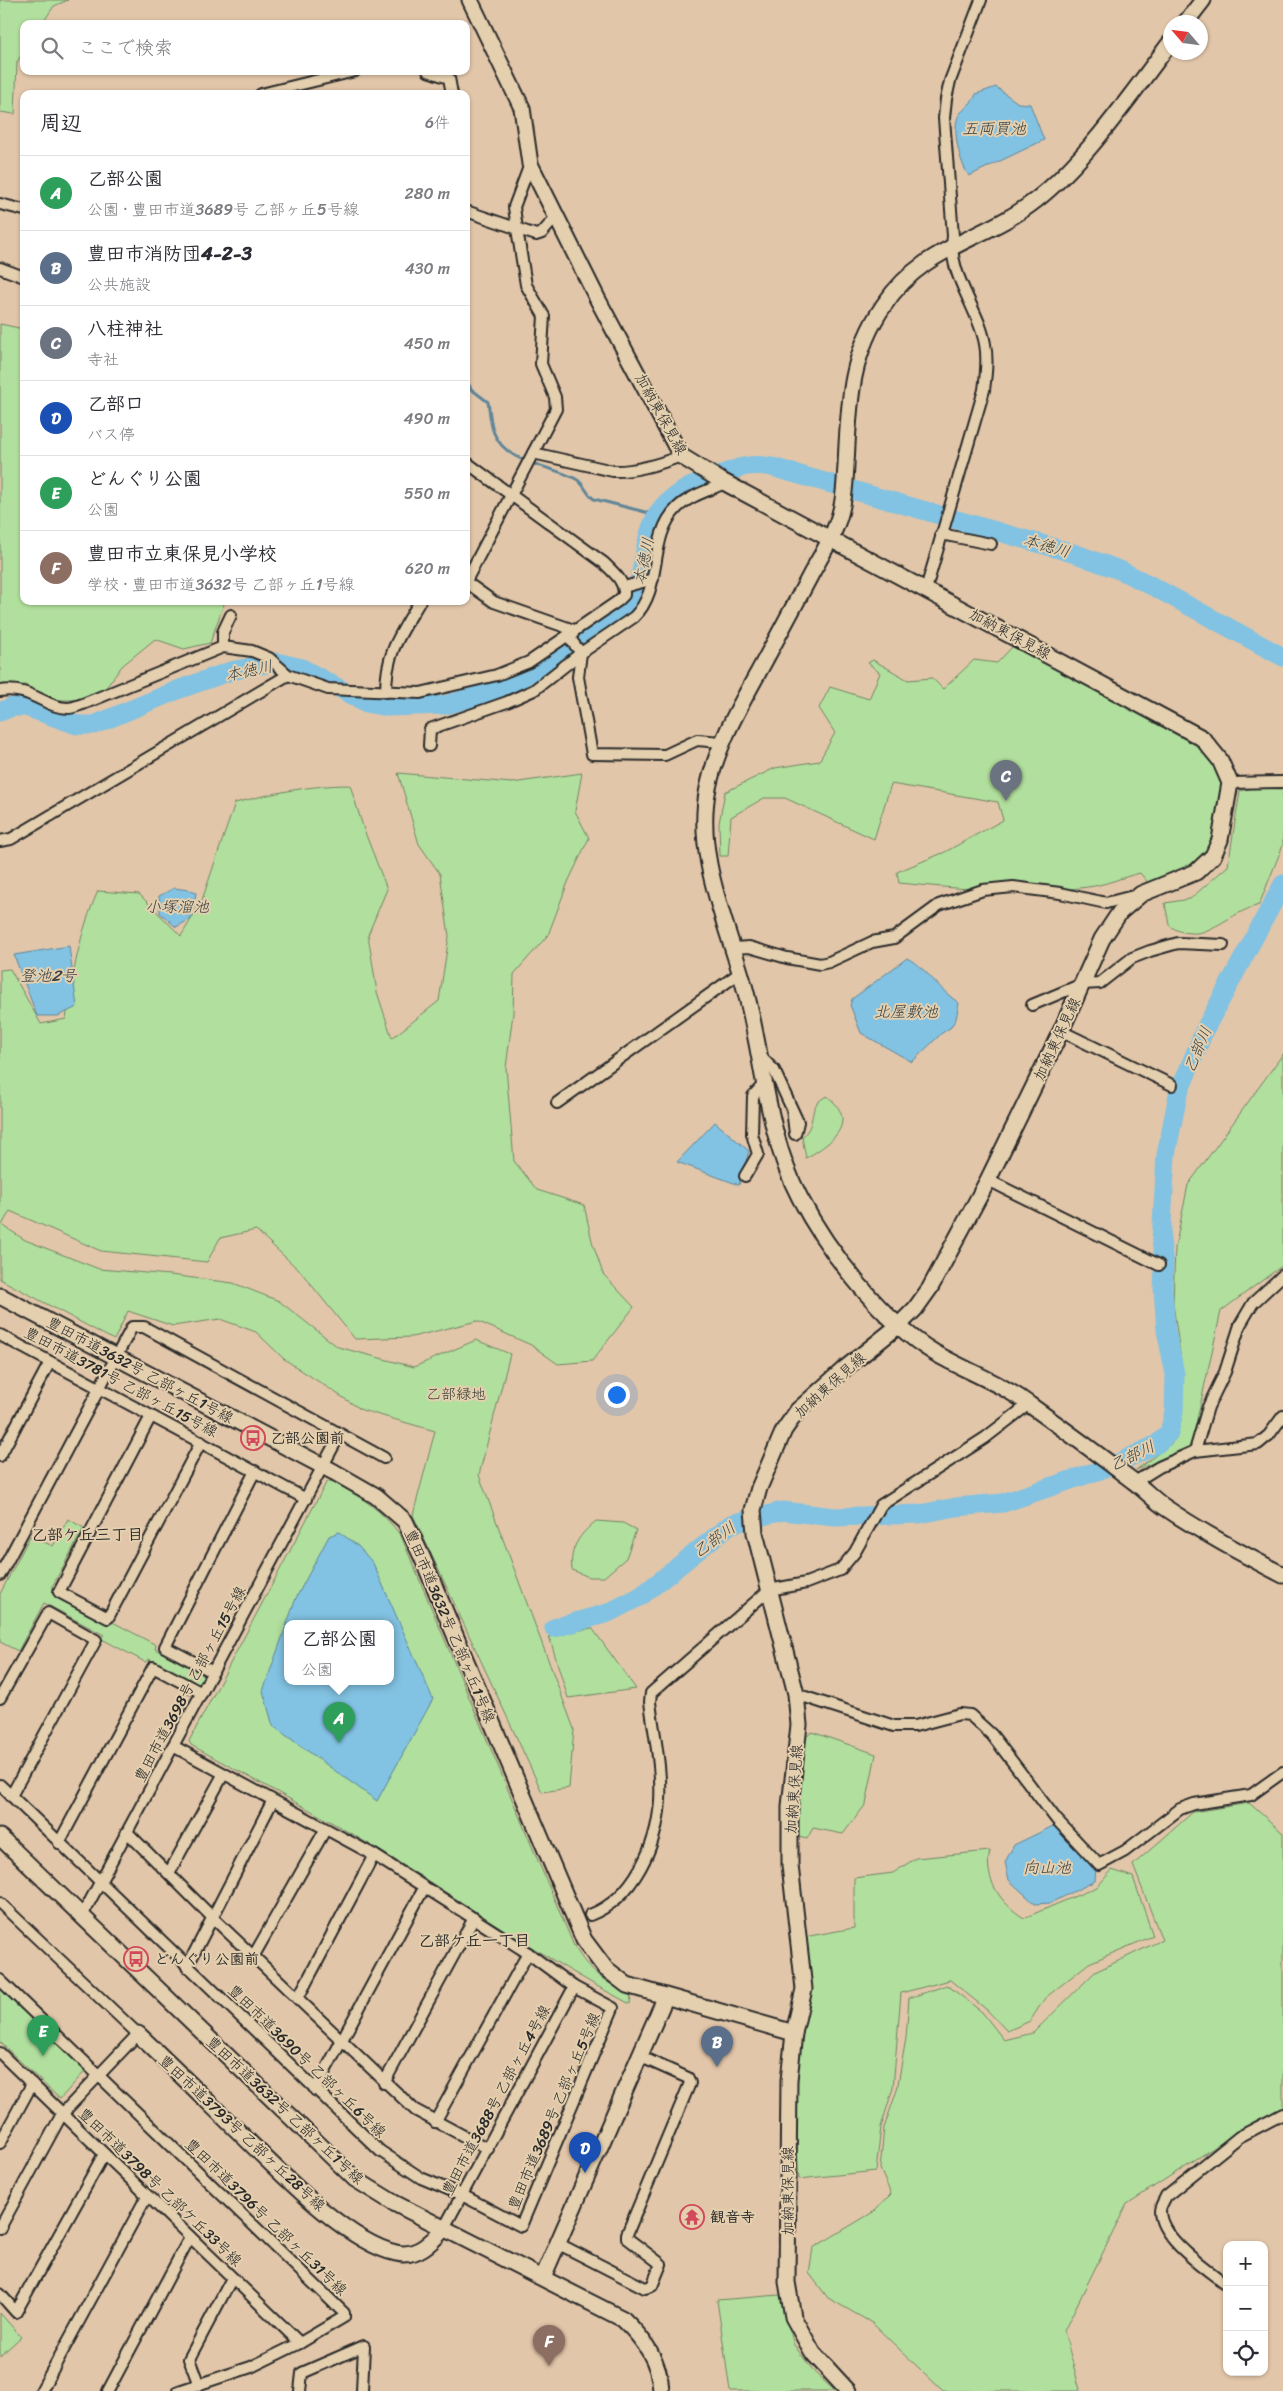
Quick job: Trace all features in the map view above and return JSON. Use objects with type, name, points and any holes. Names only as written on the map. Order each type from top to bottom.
[{"type":"street","name":"加納東保見線","points":[[470,0],[522,108],[530,164],[681,456],[719,479],[1202,738],[1220,760],[1230,783],[1220,840],[1213,856],[1196,872],[1141,894],[1120,912],[1102,939],[1061,1031],[988,1180],[930,1288],[915,1309],[898,1326],[843,1370],[798,1410],[784,1430],[772,1456],[754,1518],[769,1590],[796,1694],[799,1725],[790,1806],[790,1866],[804,1989],[794,2033],[789,2080],[787,2282],[793,2317],[813,2353],[848,2391]]},
{"type":"street","points":[[926,589],[984,390],[987,357],[985,342],[958,274],[951,246],[953,236],[944,118],[950,81],[981,0]]},
{"type":"street","points":[[1191,15],[1203,0]]},
{"type":"street","points":[[1163,52],[1078,160],[1047,191],[1018,212],[951,246],[916,268],[898,286],[881,308],[865,337],[855,366],[850,395],[845,478],[838,523],[721,742],[708,787],[704,818],[705,846],[709,869],[741,972],[761,1057],[764,1084],[785,1167],[800,1198],[826,1242],[898,1326],[931,1350],[1014,1394],[1029,1404],[1129,1478],[1160,1504],[1283,1575]]},
{"type":"street","points":[[277,90],[339,75]]},
{"type":"street","points":[[440,75],[449,78],[451,90]]},
{"type":"street","points":[[470,574],[556,409],[555,397],[541,364],[544,316],[526,286],[514,207],[530,164]]},
{"type":"street","points":[[0,204],[20,209]]},
{"type":"street","points":[[470,213],[536,235],[542,233],[556,217]]},
{"type":"street","points":[[0,268],[20,276]]},
{"type":"street","points":[[533,453],[624,472],[658,465],[681,456]]},
{"type":"street","points":[[0,691],[10,689],[30,693],[58,706],[69,708],[84,704],[223,647],[252,651],[269,658],[284,672],[328,689],[383,692],[420,693],[497,675],[529,662],[573,635],[618,601],[624,595],[624,587],[616,575],[604,563],[470,465]]},
{"type":"street","points":[[429,746],[430,729],[498,706],[534,690],[581,653],[612,633],[642,610],[650,593],[657,550],[669,517],[678,506],[719,479]]},
{"type":"street","points":[[941,533],[991,544]]},
{"type":"street","points":[[624,587],[653,579]]},
{"type":"street","points":[[470,585],[494,602],[573,635],[581,653],[578,677],[592,754],[665,756],[697,740],[721,742]]},
{"type":"street","points":[[383,692],[386,670],[393,647],[418,605]]},
{"type":"street","points":[[223,647],[223,632],[231,615]]},
{"type":"street","points":[[0,841],[12,839],[284,672]]},
{"type":"street","points":[[1230,783],[1283,782]]},
{"type":"street","points":[[734,948],[749,947],[787,958],[820,964],[829,962],[872,942],[894,938],[939,905],[984,890],[1013,887],[1060,893],[1106,903],[1141,894]]},
{"type":"street","points":[[1032,1005],[1082,984],[1100,983],[1132,958],[1178,942],[1223,945]]},
{"type":"street","points":[[557,1103],[741,972]]},
{"type":"street","points":[[1061,1031],[1172,1085]]},
{"type":"street","points":[[761,1057],[774,1070],[792,1109]]},
{"type":"street","points":[[745,1176],[758,1154],[752,1134],[753,1096],[764,1084]]},
{"type":"street","points":[[988,1180],[1159,1265]]},
{"type":"street","points":[[1195,1452],[1208,1407],[1225,1372],[1226,1362],[1240,1325],[1253,1304],[1283,1275]]},
{"type":"street","name":"豊田市道3632号 乙部ヶ丘1号線","points":[[0,1296],[324,1466],[376,1496],[405,1521],[584,1940],[606,1968],[627,1985],[665,1998],[794,2033]]},
{"type":"street","points":[[0,1575],[132,1327],[144,1327],[384,1458]]},
{"type":"street","name":"豊田市道3781号 乙部ヶ丘15号線","points":[[0,1335],[306,1499]]},
{"type":"street","points":[[0,1456],[50,1362]]},
{"type":"street","points":[[590,1915],[615,1901],[634,1880],[650,1848],[660,1801],[659,1770],[650,1702],[651,1693],[769,1590],[806,1583],[840,1570],[855,1552],[881,1505],[985,1438],[1029,1404]]},
{"type":"street","points":[[151,1416],[59,1592],[108,1618],[201,1442]]},
{"type":"street","points":[[1129,1478],[1195,1452],[1258,1444],[1269,1435],[1283,1416]]},
{"type":"street","name":"豊田市道3698号 乙部ヶ丘15号線","points":[[82,1916],[340,1434]]},
{"type":"street","points":[[213,1672],[165,1647],[255,1471]]},
{"type":"street","points":[[0,1698],[48,1613],[96,1640],[11,1796]]},
{"type":"street","points":[[59,1842],[153,1667],[202,1693]]},
{"type":"street","points":[[796,1694],[894,1726],[915,1726],[960,1714],[970,1715],[992,1735],[1056,1819],[1099,1865],[1125,1851],[1180,1809],[1194,1804],[1250,1795],[1283,1772]]},
{"type":"street","name":"豊田市道3689号 乙部ヶ丘5号線","points":[[173,1746],[272,1802],[374,1856],[528,1953],[574,1987],[613,2008],[521,2226],[462,2195]]},
{"type":"street","points":[[169,1873],[223,1775]]},
{"type":"street","points":[[0,1785],[100,1883]]},
{"type":"street","points":[[187,1967],[272,1802]]},
{"type":"street","points":[[253,1957],[325,1830]]},
{"type":"street","points":[[127,1832],[384,2083],[415,2110],[488,2149]]},
{"type":"street","name":"豊田市道3632号 乙部ヶ丘1号線","points":[[0,1837],[355,2179],[394,2203],[623,2319],[640,2335],[650,2351],[661,2376],[661,2391]]},
{"type":"street","points":[[298,1998],[374,1856]]},
{"type":"street","name":"豊田市道3690号 乙部ヶ丘6号線","points":[[100,1883],[380,2151],[420,2178],[462,2195]]},
{"type":"street","points":[[315,2090],[424,1888]]},
{"type":"street","points":[[0,1903],[138,2034],[62,2114],[0,2228]]},
{"type":"street","points":[[384,2083],[474,1918]]},
{"type":"street","points":[[435,2122],[528,1953]]},
{"type":"street","points":[[0,1980],[98,2076]]},
{"type":"street","name":"豊田市道3688号 乙部ヶ丘4号線","points":[[444,2228],[574,1987]]},
{"type":"street","points":[[543,2277],[665,1998]]},
{"type":"street","name":"豊田市道3793号 乙部ヶ丘28号線","points":[[138,2034],[321,2209],[361,2238],[396,2253],[404,2254],[429,2246],[444,2228]]},
{"type":"street","name":"豊田市道3798号 乙部ケ丘33号線","points":[[0,2053],[300,2343]]},
{"type":"street","points":[[557,2243],[646,2288],[652,2286],[661,2264],[627,2238],[626,2234],[690,2083],[688,2078],[639,2056]]},
{"type":"street","name":"豊田市道3796号 乙部ヶ丘31号線","points":[[98,2076],[344,2313],[344,2317],[300,2343],[251,2367],[179,2391]]},
{"type":"street","points":[[0,2144],[32,2084]]},
{"type":"street","points":[[1223,2282],[1174,2241],[1164,2226],[1160,2210],[1166,2196],[1239,2137],[1283,2114]]},
{"type":"street","points":[[0,2294],[16,2312],[104,2154]]},
{"type":"street","points":[[41,2391],[147,2196]]},
{"type":"street","points":[[108,2391],[190,2237]]},
{"type":"street","points":[[199,2385],[189,2359],[232,2278]]},
{"type":"street","points":[[300,2391],[302,2373],[364,2346],[362,2391]]},
{"type":"green space","points":[[0,0],[68,0],[54,6],[45,20],[20,20],[20,57],[17,62],[15,114],[0,112]]},
{"type":"green space","points":[[0,324],[20,328],[20,605],[224,605],[210,643],[184,649],[155,639],[122,666],[105,689],[77,700],[55,700],[25,685],[0,686]]},
{"type":"green space","points":[[1014,645],[1199,744],[1220,775],[1223,787],[1223,807],[1214,840],[1209,850],[1196,865],[1180,874],[1150,885],[1140,873],[1094,886],[1041,891],[969,889],[899,883],[897,872],[945,852],[1003,820],[998,802],[891,784],[874,839],[785,798],[764,798],[731,817],[728,856],[720,856],[719,823],[725,792],[775,768],[819,761],[835,733],[819,708],[830,687],[869,699],[880,673],[868,663],[873,660],[908,680],[932,678],[943,689],[974,660],[997,663]]},
{"type":"green space","name":"乙部緑地","points":[[398,773],[512,783],[582,773],[575,811],[589,838],[568,882],[548,935],[514,974],[513,1013],[506,1068],[514,1161],[537,1190],[584,1205],[592,1241],[603,1274],[634,1307],[592,1361],[558,1364],[531,1345],[477,1321],[412,1337],[355,1339],[301,1272],[256,1230],[220,1238],[207,1262],[101,1251],[10,1211],[2,1225],[25,1240],[99,1269],[233,1283],[279,1301],[338,1347],[414,1367],[476,1340],[510,1354],[479,1475],[574,1729],[569,1788],[542,1792],[413,1515],[435,1431],[362,1410],[284,1359],[256,1332],[220,1319],[173,1326],[128,1311],[114,1340],[0,1279],[0,970],[10,969],[41,1024],[66,1019],[81,938],[98,891],[139,894],[181,936],[201,903],[235,803],[292,790],[320,786],[350,785],[364,830],[387,889],[368,935],[377,992],[392,1038],[439,1001],[449,936],[440,874],[419,844]]},
{"type":"green space","points":[[1254,788],[1283,789],[1283,845],[1259,905],[1202,932],[1184,932],[1172,927],[1169,925],[1165,903],[1190,899],[1228,866],[1240,791]]},
{"type":"green space","points":[[1283,1054],[1283,1265],[1221,1311],[1191,1447],[1136,1470],[1172,1443],[1180,1423],[1181,1361],[1173,1303],[1175,1248],[1188,1185]]},
{"type":"green space","points":[[827,1096],[837,1106],[842,1123],[833,1139],[806,1158],[802,1137],[810,1126],[816,1105]]},
{"type":"green space","points":[[333,1481],[362,1498],[387,1519],[401,1536],[574,1946],[580,1956],[598,1976],[631,1996],[630,2004],[536,1950],[359,1838],[191,1745],[189,1741],[326,1483]]},
{"type":"green space","points":[[68,1519],[84,1528],[53,1585],[53,1592],[108,1623],[111,1621],[156,1645],[155,1649],[205,1676],[201,1686],[149,1659],[145,1662],[100,1638],[104,1635],[44,1603],[18,1651],[0,1642],[0,1594],[30,1536],[53,1546]]},
{"type":"green space","points":[[596,1521],[623,1523],[636,1530],[626,1558],[604,1577],[589,1577],[572,1570],[574,1548],[585,1531]]},
{"type":"green space","points":[[592,1628],[636,1689],[568,1698],[549,1636]]},
{"type":"green space","points":[[812,1732],[876,1754],[866,1804],[843,1834],[813,1828],[807,1839],[795,1836],[796,1797],[806,1737]]},
{"type":"green space","points":[[1249,1803],[1283,1833],[1283,2108],[1255,2121],[1127,2204],[1064,2331],[1080,2390],[943,2391],[872,2323],[828,2298],[809,2273],[813,2248],[875,2211],[891,2194],[880,2169],[884,2128],[897,2090],[906,2038],[909,1998],[947,1985],[982,2012],[1004,2040],[1033,2033],[1095,1972],[1162,1940],[1133,1865],[1193,1812]]},
{"type":"green space","points":[[990,1851],[989,1871],[996,1890],[1008,1906],[1024,1918],[1097,1887],[1112,1870],[1133,1877],[1153,1936],[1089,1963],[1045,1998],[1030,2021],[1007,2031],[987,2010],[950,1980],[901,1993],[893,2088],[881,2127],[876,2171],[799,2179],[793,2081],[810,1987],[804,1937],[854,1928],[854,1878],[893,1873],[916,1858]]},
{"type":"green space","points":[[0,1987],[86,2070],[60,2099],[0,2042]]},
{"type":"green space","points":[[780,2295],[794,2345],[815,2373],[835,2391],[730,2391],[717,2300]]},
{"type":"green space","points":[[0,2313],[21,2337],[0,2356]]},
{"type":"water","name":"五両買池","points":[[996,87],[1018,103],[1030,104],[1044,140],[969,176],[963,163],[956,137],[957,121],[959,115],[976,94]]},
{"type":"water","name":"小塚溜池","points":[[174,888],[196,893],[191,919],[176,927],[160,913],[159,896]]},
{"type":"water","name":"登池2号","points":[[69,946],[77,1007],[58,1016],[37,1016],[14,955]]},
{"type":"water","name":"北屋敷池","points":[[907,958],[921,968],[959,1003],[956,1019],[950,1028],[942,1033],[912,1062],[861,1033],[850,1005],[852,999]]},
{"type":"water","points":[[715,1122],[749,1151],[739,1185],[677,1162]]},
{"type":"water","points":[[339,1532],[358,1546],[373,1563],[433,1699],[377,1801],[273,1726],[263,1691],[284,1632],[284,1685],[394,1685],[394,1620],[288,1620],[296,1598],[329,1536]]},
{"type":"water","name":"向山池","points":[[1055,1825],[1096,1867],[1095,1881],[1051,1903],[1035,1904],[1009,1880],[1005,1862],[1014,1845]]},
{"type":"waterway","points":[[470,387],[488,402],[494,433],[500,444],[508,452],[519,458],[576,479],[594,499],[657,515]]},
{"type":"waterway","name":"本徳川","points":[[0,712],[12,707],[26,707],[77,725],[94,725],[180,689],[231,671],[276,662],[302,668],[366,703],[387,707],[445,705],[506,688],[627,606],[634,596],[638,585],[645,549],[654,521],[668,501],[692,486],[747,466],[772,467],[1076,554],[1122,571],[1283,657]]},
{"type":"waterway","name":"乙部川","points":[[554,1628],[608,1613],[641,1596],[731,1524],[783,1511],[835,1517],[920,1514],[956,1507],[1003,1503],[1112,1466],[1157,1444],[1169,1433],[1174,1412],[1175,1374],[1166,1330],[1163,1289],[1164,1263],[1161,1241],[1166,1155],[1178,1095],[1205,1029],[1283,884]]},
{"type":"place","name":"八柱神社","points":[[1006,801]]},
{"type":"place","name":"乙部公園前","points":[[253,1438]]},
{"type":"place","name":"乙部公園","points":[[339,1743]]},
{"type":"place","name":"どんぐり公園前","points":[[136,1959]]},
{"type":"place","name":"どんぐり公園","points":[[43,2056]]},
{"type":"place","name":"豊田市消防団4-2-3","points":[[717,2067]]},
{"type":"place","name":"乙部口","points":[[585,2173]]},
{"type":"place","name":"観音寺","points":[[692,2217]]},
{"type":"place","name":"豊田市立東保見小学校","points":[[549,2366]]},
{"type":"district","name":"乙部ケ丘三丁目","points":[[87,1534]]},
{"type":"district","name":"乙部ケ丘一丁目","points":[[474,1940]]}]
